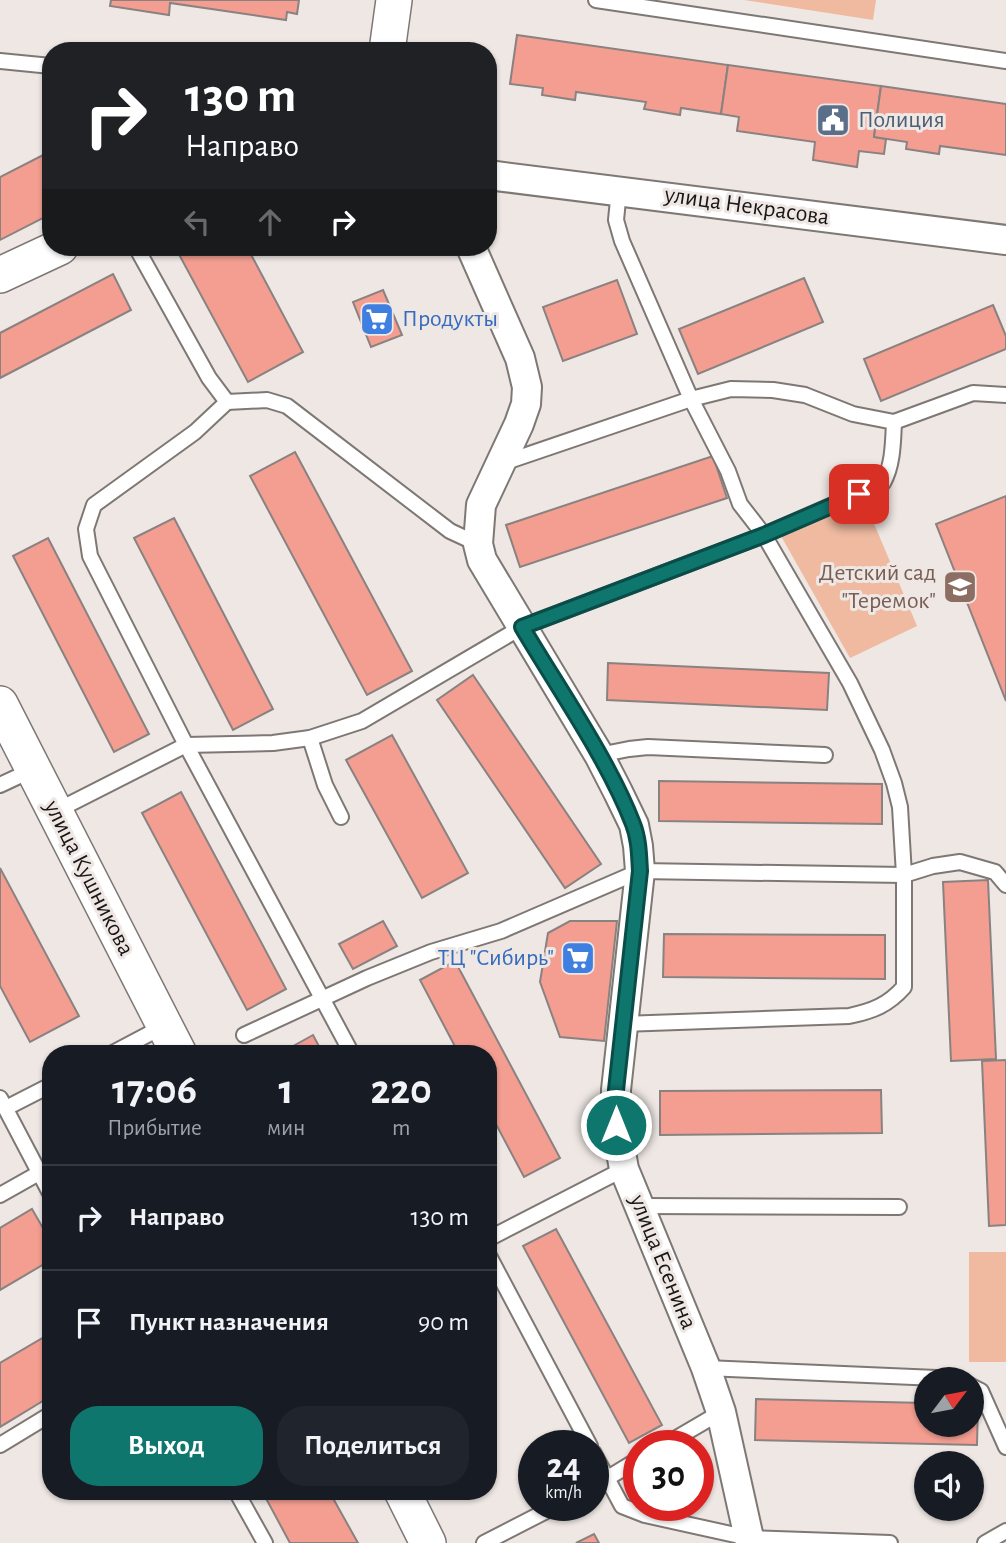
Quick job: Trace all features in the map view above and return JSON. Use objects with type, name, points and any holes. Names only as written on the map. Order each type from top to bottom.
[{"type":"street","points":[[388,42],[394,0]]},
{"type":"street","name":"улица Некрасова","points":[[497,176],[1006,240]]},
{"type":"street","points":[[0,275],[42,255]]},
{"type":"street","name":"улица Есенина","points":[[475,256],[520,358],[527,387],[526,404],[519,424],[481,505],[478,544],[482,560],[599,755],[634,825],[640,871],[622,1024],[616,1114],[619,1145],[624,1169],[706,1368],[721,1412],[749,1541]]},
{"type":"street","name":"улица Кушникова","points":[[0,704],[172,1040]]},
{"type":"street","points":[[406,1500],[428,1543]]},
{"type":"lane","points":[[596,0],[1006,61]]},
{"type":"lane","points":[[0,61],[42,65]]},
{"type":"lane","points":[[620,190],[616,220],[622,241],[691,399],[728,471],[740,504],[764,535],[850,683],[882,750],[900,807],[904,875],[904,987],[891,1002],[869,1012],[849,1016],[622,1024]]},
{"type":"lane","points":[[141,256],[209,378],[227,402]]},
{"type":"lane","points":[[499,465],[691,399],[731,389],[773,390],[806,395],[853,414],[894,422],[973,393],[1006,395]]},
{"type":"lane","points":[[347,1045],[186,745],[90,556],[86,529],[94,505],[195,432],[227,402],[267,400],[287,406],[450,531],[478,544]]},
{"type":"lane","points":[[55,811],[186,745],[273,743],[310,738],[362,721],[522,627],[764,535],[883,484],[888,474],[894,422]]},
{"type":"lane","points":[[310,738],[326,785],[341,817]]},
{"type":"lane","points":[[599,755],[648,747],[825,755]]},
{"type":"lane","points":[[0,785],[34,769]]},
{"type":"lane","points":[[244,1035],[431,952],[501,931],[640,871],[904,875],[933,866],[960,862],[995,872],[1006,885]]},
{"type":"lane","points":[[150,1045],[172,1040]]},
{"type":"lane","points":[[42,1088],[3,1103],[42,1180]]},
{"type":"lane","points":[[497,1234],[624,1169]]},
{"type":"lane","points":[[0,1195],[38,1173]]},
{"type":"lane","points":[[640,1206],[899,1207]]},
{"type":"lane","points":[[497,1271],[582,1430]]},
{"type":"lane","points":[[706,1368],[914,1377]]},
{"type":"lane","points":[[984,1398],[1006,1447]]},
{"type":"lane","points":[[690,1430],[721,1412]]},
{"type":"lane","points":[[0,1445],[42,1419]]},
{"type":"lane","points":[[609,1482],[622,1506],[645,1515],[749,1541],[891,1543]]},
{"type":"lane","points":[[241,1500],[265,1543]]},
{"type":"lane","points":[[484,1543],[527,1521]]},
{"type":"lane","points":[[985,1543],[1006,1531]]},
{"type":"shaded area","points":[[744,0],[876,0],[873,20]]},
{"type":"shaded area","points":[[865,502],[917,626],[850,658],[781,536]]},
{"type":"shaded area","points":[[969,1252],[1006,1252],[1006,1362],[969,1362]]},
{"type":"building","points":[[111,0],[299,0],[297,14],[287,12],[286,20],[170,3],[169,15],[110,6]]},
{"type":"building","points":[[517,35],[728,65],[721,114],[681,108],[680,115],[644,109],[646,102],[576,92],[575,100],[542,95],[543,88],[510,84]]},
{"type":"building","points":[[728,65],[881,86],[874,137],[886,139],[884,154],[859,151],[857,167],[813,160],[815,142],[737,131],[739,117],[721,114]]},
{"type":"building","points":[[881,86],[1006,104],[1006,155],[940,146],[939,154],[906,149],[907,142],[874,137]]},
{"type":"building","points":[[42,156],[42,219],[0,240],[0,177]]},
{"type":"building","points":[[180,256],[252,256],[303,352],[248,382]]},
{"type":"building","points":[[113,274],[131,310],[0,378],[0,333]]},
{"type":"building","points":[[804,278],[823,322],[698,374],[679,329]]},
{"type":"building","points":[[617,280],[637,334],[563,361],[543,307]]},
{"type":"building","name":"Продукты","points":[[383,290],[402,335],[371,347],[353,302]]},
{"type":"building","points":[[993,305],[1006,336],[1006,349],[881,401],[864,359]]},
{"type":"building","points":[[295,452],[412,671],[367,695],[250,476]]},
{"type":"building","points":[[713,456],[727,498],[520,567],[506,525]]},
{"type":"building","points":[[1006,496],[1006,701],[936,524]]},
{"type":"building","points":[[174,518],[273,709],[233,730],[134,538]]},
{"type":"building","points":[[48,538],[149,734],[114,752],[13,556]]},
{"type":"building","points":[[608,663],[829,673],[827,710],[607,700]]},
{"type":"building","points":[[473,675],[601,864],[565,888],[437,700]]},
{"type":"building","points":[[392,735],[468,873],[422,898],[346,760]]},
{"type":"building","points":[[659,781],[882,784],[882,824],[659,821]]},
{"type":"building","points":[[181,792],[286,989],[247,1010],[142,813]]},
{"type":"building","points":[[0,868],[79,1016],[30,1042],[0,986]]},
{"type":"building","points":[[988,880],[996,1059],[951,1061],[943,882]]},
{"type":"building","points":[[383,921],[397,946],[353,969],[339,944]]},
{"type":"building","name":"ТЦ \"Сибирь\"","points":[[570,921],[617,921],[604,1041],[560,1037],[540,982],[548,933]]},
{"type":"building","points":[[664,934],[885,935],[885,979],[663,977]]},
{"type":"building","points":[[455,961],[560,1158],[524,1177],[497,1126],[497,1045],[454,1045],[420,980]]},
{"type":"building","points":[[313,1035],[318,1045],[295,1045]]},
{"type":"building","points":[[1006,1060],[1006,1225],[989,1226],[982,1061]]},
{"type":"building","points":[[881,1090],[882,1133],[660,1135],[660,1091]]},
{"type":"building","points":[[32,1209],[42,1226],[42,1265],[0,1290],[0,1228]]},
{"type":"building","points":[[556,1229],[662,1425],[653,1430],[623,1432],[523,1246]]},
{"type":"building","points":[[42,1338],[42,1401],[0,1427],[0,1363]]},
{"type":"building","points":[[756,1399],[914,1403],[914,1437],[977,1437],[977,1445],[755,1440]]},
{"type":"building","points":[[267,1500],[334,1500],[358,1543],[290,1543]]},
{"type":"building","points":[[594,1534],[599,1543],[576,1543]]},
{"type":"place","name":"Полиция","points":[[833,120]]},
{"type":"place","name":"Продукты","points":[[377,319]]},
{"type":"place","name":"Детский сад \"Теремок\"","points":[[960,587]]},
{"type":"place","name":"ТЦ \"Сибирь\"","points":[[578,958]]},
{"type":"route","points":[[616,1125],[622,1024],[640,871],[638,846],[634,825],[599,755],[522,627],[764,535],[859,494]]}]
